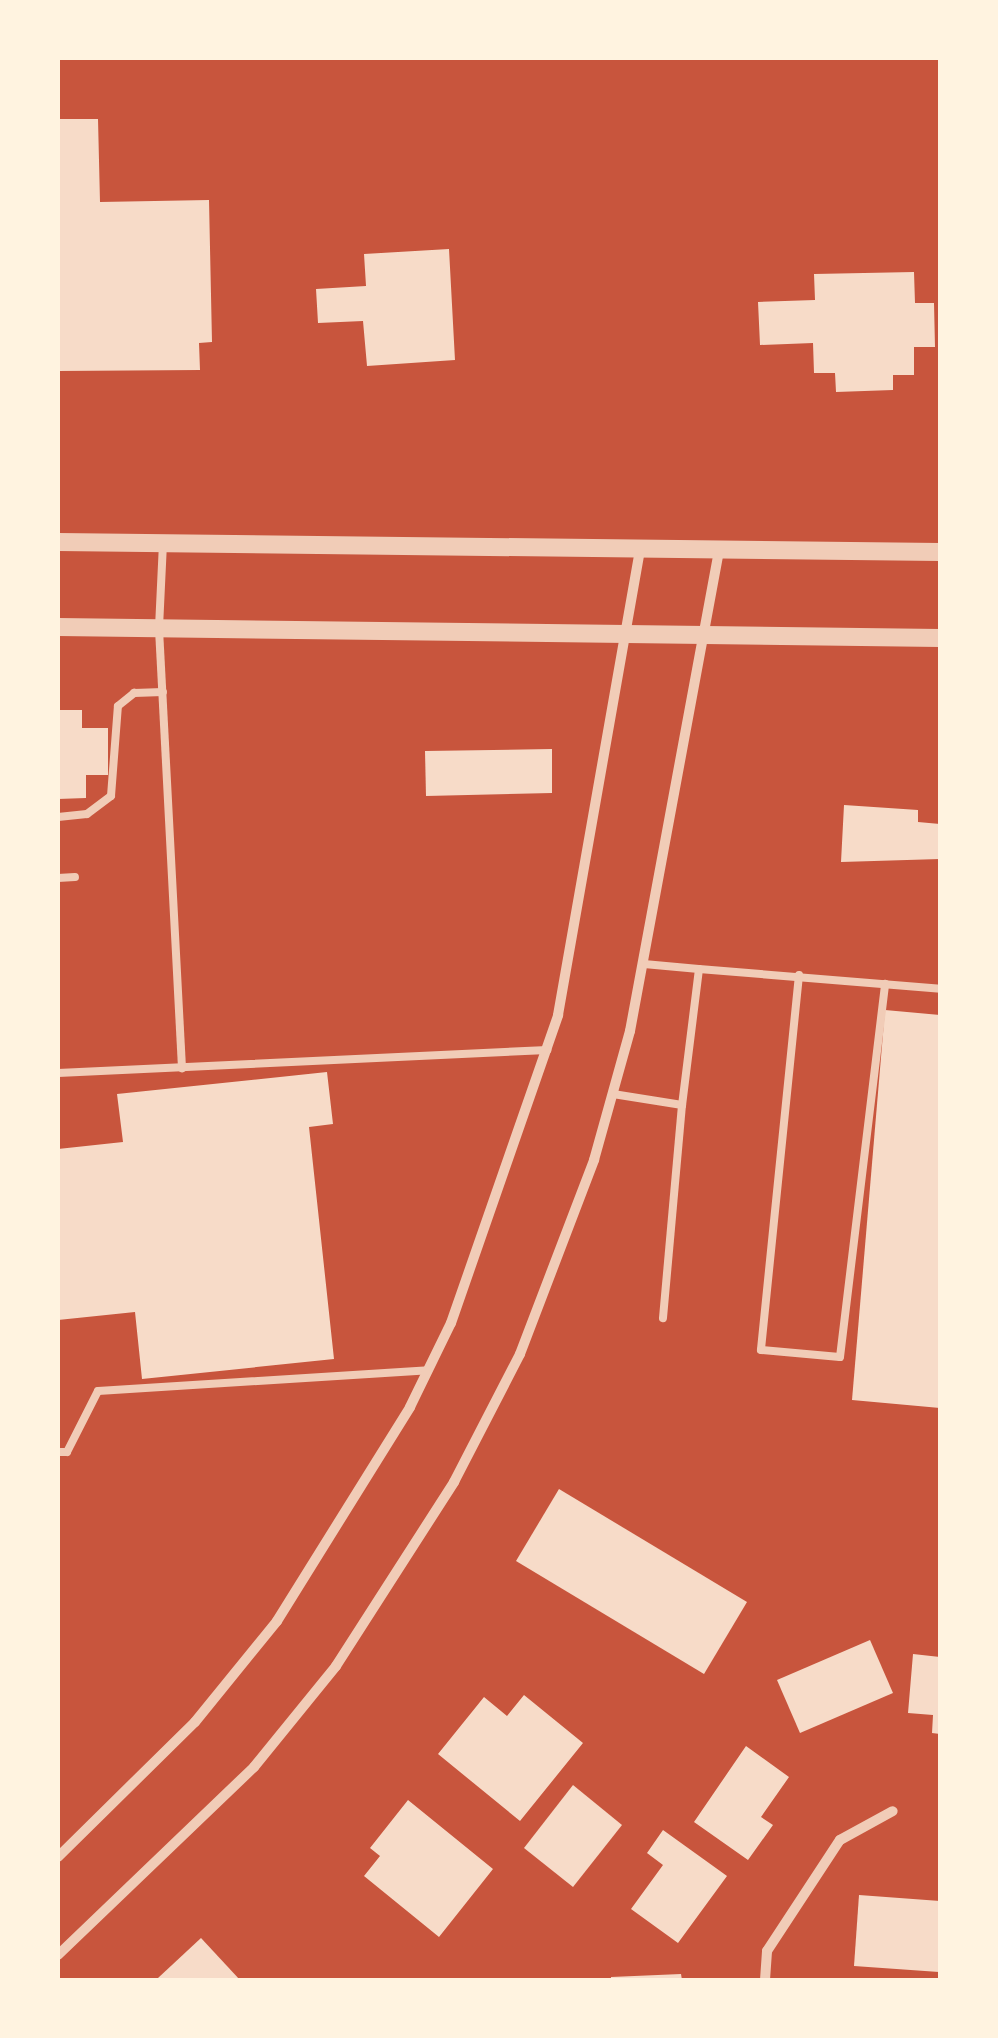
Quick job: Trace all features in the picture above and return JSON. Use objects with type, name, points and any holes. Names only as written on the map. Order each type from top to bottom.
[{"type":"street","points":[[58,542],[940,552]]},
{"type":"street","points":[[58,1857],[194,1722],[277,1620],[428,1370],[548,1050],[629,634],[640,549]]},
{"type":"street","points":[[58,1955],[254,1767],[391,1585],[520,1354],[613,1094],[644,964],[719,550]]},
{"type":"street","points":[[58,627],[940,638]]},
{"type":"street","points":[[765,1980],[767,1951],[840,1840],[892,1811]]},
{"type":"lane","points":[[163,543],[158,628],[182,1068]]},
{"type":"lane","points":[[58,817],[87,814],[111,796],[118,706],[134,693],[163,692]]},
{"type":"lane","points":[[58,878],[75,877]]},
{"type":"lane","points":[[644,964],[940,989]]},
{"type":"lane","points":[[663,1318],[682,1104],[699,970]]},
{"type":"lane","points":[[799,976],[762,1350],[840,1357],[885,984]]},
{"type":"lane","points":[[58,1074],[548,1050]]},
{"type":"lane","points":[[613,1094],[682,1104]]},
{"type":"lane","points":[[58,1452],[67,1452],[98,1391],[428,1370]]},
{"type":"building","points":[[58,119],[98,119],[100,202],[209,200],[212,342],[199,343],[200,370],[58,371]]},
{"type":"building","points":[[449,249],[455,360],[367,366],[363,321],[318,323],[316,289],[366,286],[364,254]]},
{"type":"building","points":[[914,272],[915,303],[934,303],[935,347],[914,347],[914,375],[893,375],[893,390],[836,392],[835,373],[814,373],[813,343],[760,345],[758,302],[815,300],[814,274]]},
{"type":"building","points":[[58,710],[82,710],[82,728],[108,728],[108,775],[86,775],[86,798],[58,799]]},
{"type":"building","points":[[552,749],[552,793],[426,796],[425,751]]},
{"type":"building","points":[[844,805],[918,810],[918,822],[940,824],[940,859],[841,862]]},
{"type":"building","points":[[885,1010],[940,1015],[940,1408],[852,1400]]},
{"type":"building","points":[[327,1072],[333,1124],[309,1127],[334,1359],[142,1379],[135,1312],[58,1320],[58,1149],[123,1142],[117,1094]]},
{"type":"building","points":[[559,1489],[747,1602],[704,1674],[516,1561]]},
{"type":"building","points":[[870,1640],[893,1693],[800,1733],[777,1680]]},
{"type":"building","points":[[913,1654],[940,1657],[940,1734],[932,1733],[933,1715],[908,1713]]},
{"type":"building","points":[[524,1695],[583,1743],[520,1821],[438,1754],[484,1697],[507,1716]]},
{"type":"building","points":[[746,1746],[789,1777],[761,1817],[773,1825],[748,1860],[694,1822]]},
{"type":"building","points":[[573,1785],[622,1825],[573,1887],[524,1848]]},
{"type":"building","points":[[408,1800],[493,1869],[439,1937],[364,1876],[380,1856],[370,1848]]},
{"type":"building","points":[[663,1830],[727,1876],[678,1943],[631,1909],[663,1865],[647,1853]]},
{"type":"building","points":[[859,1895],[940,1901],[939,1972],[854,1966]]},
{"type":"building","points":[[201,1938],[240,1980],[158,1978]]},
{"type":"building","points":[[681,1974],[682,1980],[611,1980],[611,1977]]}]
